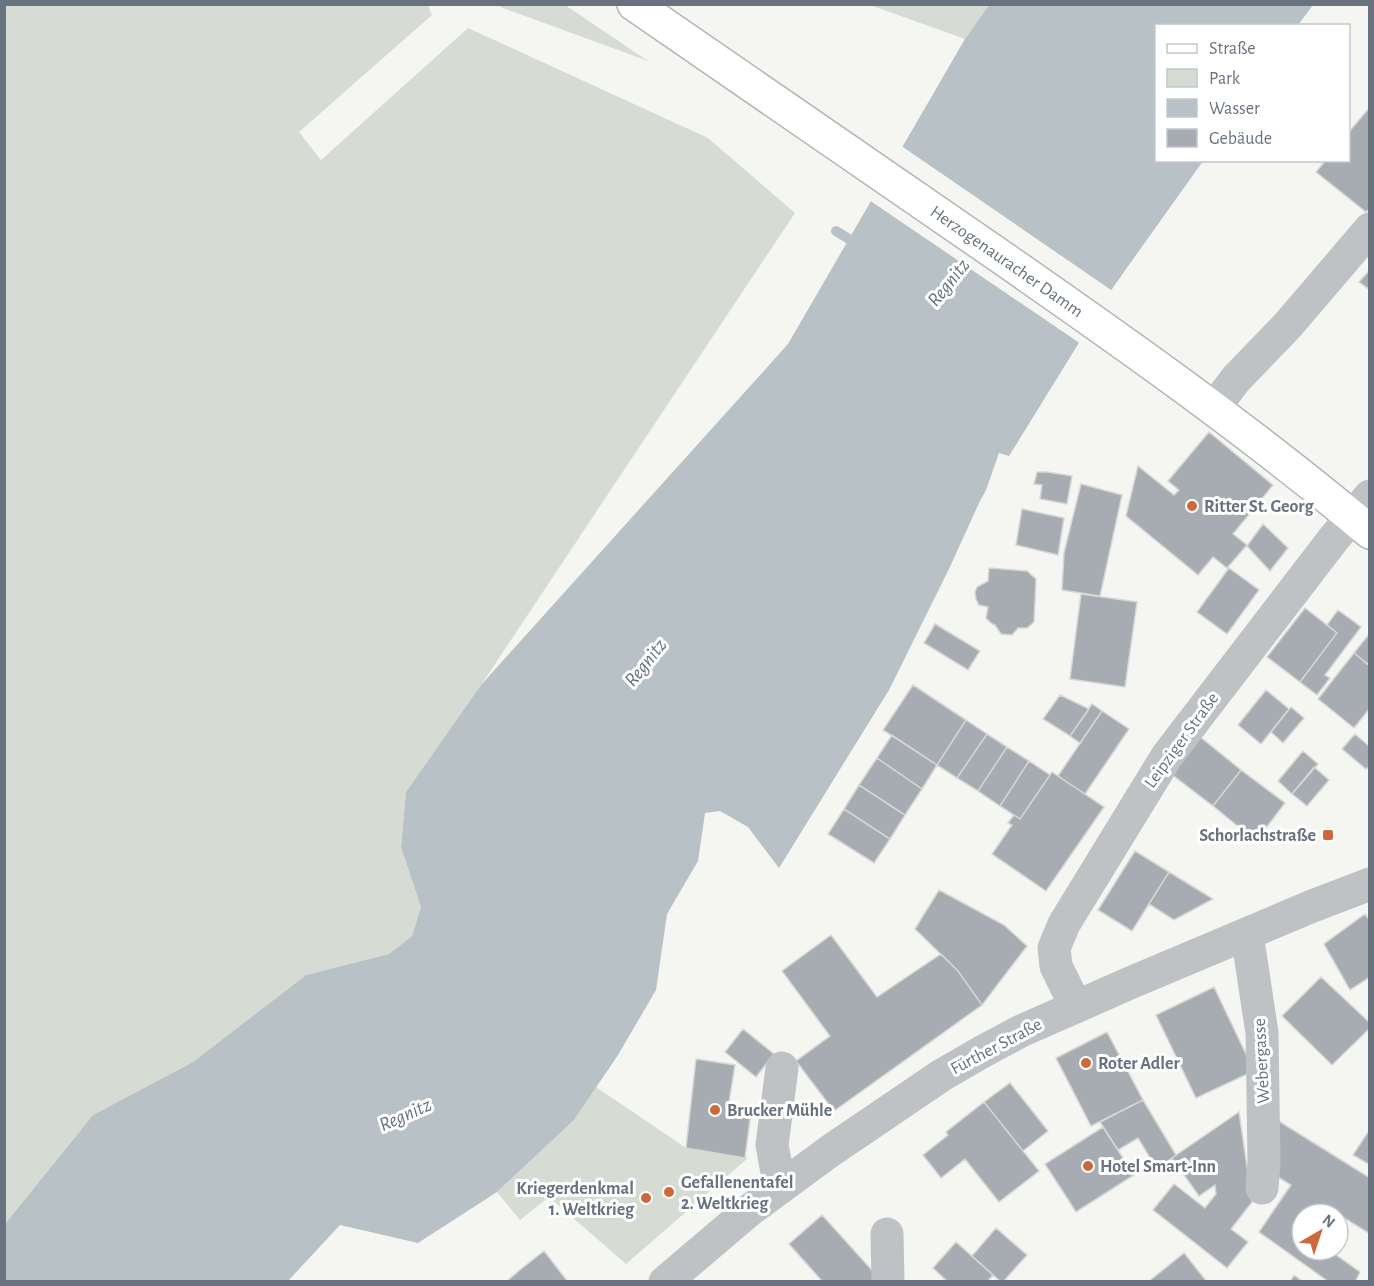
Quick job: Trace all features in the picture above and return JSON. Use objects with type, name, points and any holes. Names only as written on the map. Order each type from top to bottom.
[{"type":"main road","name":"Herzogenauracher Damm","points":[[634,4],[1103,328],[1266,448],[1363,515]]},
{"type":"street","points":[[1213,409],[1236,379],[1288,325],[1370,229]]},
{"type":"street","name":"Leipziger Straße","points":[[1076,1007],[1056,966],[1054,948],[1064,924],[1167,756],[1363,515]]},
{"type":"street","name":"Fürther Straße","points":[[665,1281],[780,1188],[942,1075],[1021,1031],[1310,907],[1370,884]]},
{"type":"street","name":"Webergasse","points":[[1247,934],[1262,1033],[1264,1162],[1262,1188]]},
{"type":"street","points":[[780,1188],[772,1145],[782,1068]]},
{"type":"street","points":[[887,1234],[888,1281]]},
{"type":"green space","points":[[5,5],[428,5],[432,15],[299,132],[321,160],[468,28],[708,138],[795,213],[481,685],[406,792],[401,847],[421,907],[412,936],[389,954],[306,975],[193,1062],[93,1115],[5,1224]]},
{"type":"green space","points":[[497,5],[565,5],[648,61],[503,8]]},
{"type":"green space","points":[[870,5],[989,5],[965,39]]},
{"type":"green space","points":[[596,1087],[686,1148],[748,1158],[626,1264],[549,1197],[520,1220],[497,1192],[574,1120]]},
{"type":"water","name":"Regnitz","points":[[989,5],[1313,5],[1299,24],[1155,24],[1155,162],[1202,162],[1114,286],[1009,456],[999,453],[986,490],[889,690],[779,868],[748,827],[720,811],[705,813],[698,861],[667,914],[656,990],[618,1055],[574,1120],[497,1192],[418,1243],[340,1225],[288,1281],[5,1282],[5,1224],[93,1115],[193,1062],[306,975],[389,954],[412,936],[421,907],[401,847],[406,792],[481,685],[788,344],[965,39]]},
{"type":"pier","points":[[900,145],[1114,292],[1081,344],[869,200]]},
{"type":"building","points":[[1370,107],[1370,208],[1366,212],[1316,172],[1324,162],[1350,162],[1350,131]]},
{"type":"building","points":[[1370,270],[1370,290],[1359,282]]},
{"type":"building","name":"Ritter St. Georg","points":[[1209,432],[1273,485],[1233,534],[1247,545],[1227,568],[1213,557],[1198,575],[1126,516],[1138,466],[1174,495],[1179,490],[1168,481]]},
{"type":"building","points":[[1037,472],[1072,476],[1067,504],[1040,499],[1042,485],[1034,484]]},
{"type":"building","points":[[1081,484],[1122,495],[1100,596],[1062,590],[1064,553]]},
{"type":"building","points":[[1022,509],[1064,518],[1058,555],[1016,545]]},
{"type":"building","points":[[1263,524],[1288,548],[1270,571],[1247,546]]},
{"type":"building","points":[[989,568],[1027,571],[1036,579],[1034,622],[1027,628],[1018,628],[1012,635],[1001,634],[986,618],[988,607],[979,605],[975,592],[977,587],[988,581]]},
{"type":"building","points":[[1229,568],[1259,590],[1227,634],[1197,612]]},
{"type":"building","points":[[1081,594],[1137,602],[1125,687],[1070,679]]},
{"type":"building","points":[[1305,608],[1337,633],[1300,682],[1267,657]]},
{"type":"building","points":[[1338,610],[1361,627],[1325,675],[1330,678],[1317,695],[1300,682],[1337,633],[1327,625]]},
{"type":"building","points":[[935,624],[980,651],[968,670],[924,643]]},
{"type":"building","points":[[1370,633],[1370,661],[1367,664],[1354,653]]},
{"type":"building","points":[[1354,653],[1370,666],[1370,708],[1354,728],[1318,699]]},
{"type":"building","points":[[913,685],[966,720],[937,765],[883,730]]},
{"type":"building","points":[[1266,690],[1289,709],[1261,744],[1238,725]]},
{"type":"building","points":[[1060,695],[1089,709],[1070,736],[1043,719]]},
{"type":"building","points":[[1092,704],[1102,711],[1080,743],[1070,736]]},
{"type":"building","points":[[1291,707],[1304,718],[1283,743],[1271,732]]},
{"type":"building","points":[[1102,711],[1129,729],[1085,794],[1058,776]]},
{"type":"building","points":[[966,720],[987,734],[957,778],[937,765]]},
{"type":"building","points":[[987,734],[1007,747],[978,791],[957,778]]},
{"type":"building","points":[[1355,734],[1370,747],[1370,766],[1366,769],[1342,749]]},
{"type":"building","points":[[892,735],[937,765],[922,789],[877,758]]},
{"type":"building","points":[[1199,736],[1241,770],[1213,806],[1170,773]]},
{"type":"building","points":[[1007,747],[1029,761],[1000,806],[978,791]]},
{"type":"building","points":[[1303,751],[1318,764],[1292,794],[1278,781]]},
{"type":"building","points":[[877,758],[922,789],[905,815],[859,785]]},
{"type":"building","points":[[1029,761],[1050,775],[1020,819],[1000,806]]},
{"type":"building","points":[[1314,767],[1329,780],[1307,806],[1292,794]]},
{"type":"building","points":[[1241,770],[1285,803],[1256,841],[1213,806]]},
{"type":"building","points":[[1052,772],[1104,807],[1046,891],[992,854],[1012,825],[1008,823],[1014,815],[1020,819]]},
{"type":"building","points":[[859,785],[905,815],[890,839],[844,809]]},
{"type":"building","points":[[844,809],[890,839],[874,863],[828,834]]},
{"type":"building","points":[[1135,851],[1169,872],[1132,931],[1098,910]]},
{"type":"building","points":[[1169,872],[1213,899],[1174,920],[1149,904]]},
{"type":"building","points":[[939,890],[1004,925],[1027,946],[982,1005],[958,971],[915,929]]},
{"type":"building","points":[[1365,914],[1370,921],[1370,977],[1350,990],[1324,944]]},
{"type":"building","points":[[831,935],[877,997],[941,954],[958,971],[982,1005],[834,1111],[796,1061],[830,1036],[782,971]]},
{"type":"building","points":[[1321,977],[1370,1023],[1370,1028],[1332,1065],[1282,1016]]},
{"type":"building","points":[[1214,987],[1254,1071],[1196,1098],[1156,1015]]},
{"type":"building","points":[[743,1029],[774,1054],[756,1077],[725,1052]]},
{"type":"building","points":[[1107,1032],[1143,1100],[1091,1126],[1056,1058]]},
{"type":"building","name":"Brucker Mühle","points":[[696,1059],[735,1065],[728,1108],[751,1112],[745,1158],[686,1148]]},
{"type":"building","points":[[1010,1083],[1048,1131],[1023,1151],[984,1102]]},
{"type":"building","points":[[1143,1100],[1176,1155],[1157,1169],[1138,1138],[1118,1150],[1100,1122]]},
{"type":"building","points":[[984,1102],[1039,1171],[999,1202],[965,1159],[941,1178],[923,1155],[948,1135],[946,1132]]},
{"type":"building","points":[[1239,1112],[1252,1202],[1231,1229],[1248,1242],[1227,1268],[1153,1210],[1174,1184],[1205,1208],[1216,1194],[1215,1185],[1199,1196],[1172,1158]]},
{"type":"building","points":[[1277,1120],[1370,1178],[1370,1234],[1350,1222],[1350,1202],[1290,1202],[1290,1254],[1259,1232],[1291,1185],[1268,1171]]},
{"type":"building","points":[[1103,1127],[1134,1175],[1076,1212],[1045,1164]]},
{"type":"building","points":[[1370,1129],[1370,1165],[1353,1155]]},
{"type":"building","points":[[822,1215],[879,1278],[875,1282],[823,1282],[789,1244]]},
{"type":"building","points":[[996,1228],[1027,1255],[1003,1282],[972,1256]]},
{"type":"building","points":[[956,1242],[993,1275],[987,1282],[948,1282],[933,1268]]},
{"type":"building","points":[[544,1251],[568,1282],[506,1282],[521,1269]]},
{"type":"building","points":[[1184,1253],[1207,1282],[1148,1282]]},
{"type":"building","points":[[1301,1262],[1346,1262],[1360,1272],[1355,1282],[1329,1282]]},
{"type":"building","points":[[1294,1275],[1303,1282],[1290,1282]]},
{"type":"waterway","points":[[836,231],[849,239]]},
{"type":"place","name":"Ritter St. Georg","points":[[1192,506]]},
{"type":"place","name":"Schorlachstraße","points":[[1328,835]]},
{"type":"place","name":"Roter Adler","points":[[1086,1063]]},
{"type":"place","name":"Brucker Mühle","points":[[715,1110]]},
{"type":"place","name":"Hotel Smart-Inn","points":[[1088,1166]]},
{"type":"place","name":"Gefallenentafel 2. Weltkrieg","points":[[669,1192]]},
{"type":"place","name":"Kriegerdenkmal 1. Weltkrieg","points":[[646,1198]]}]
